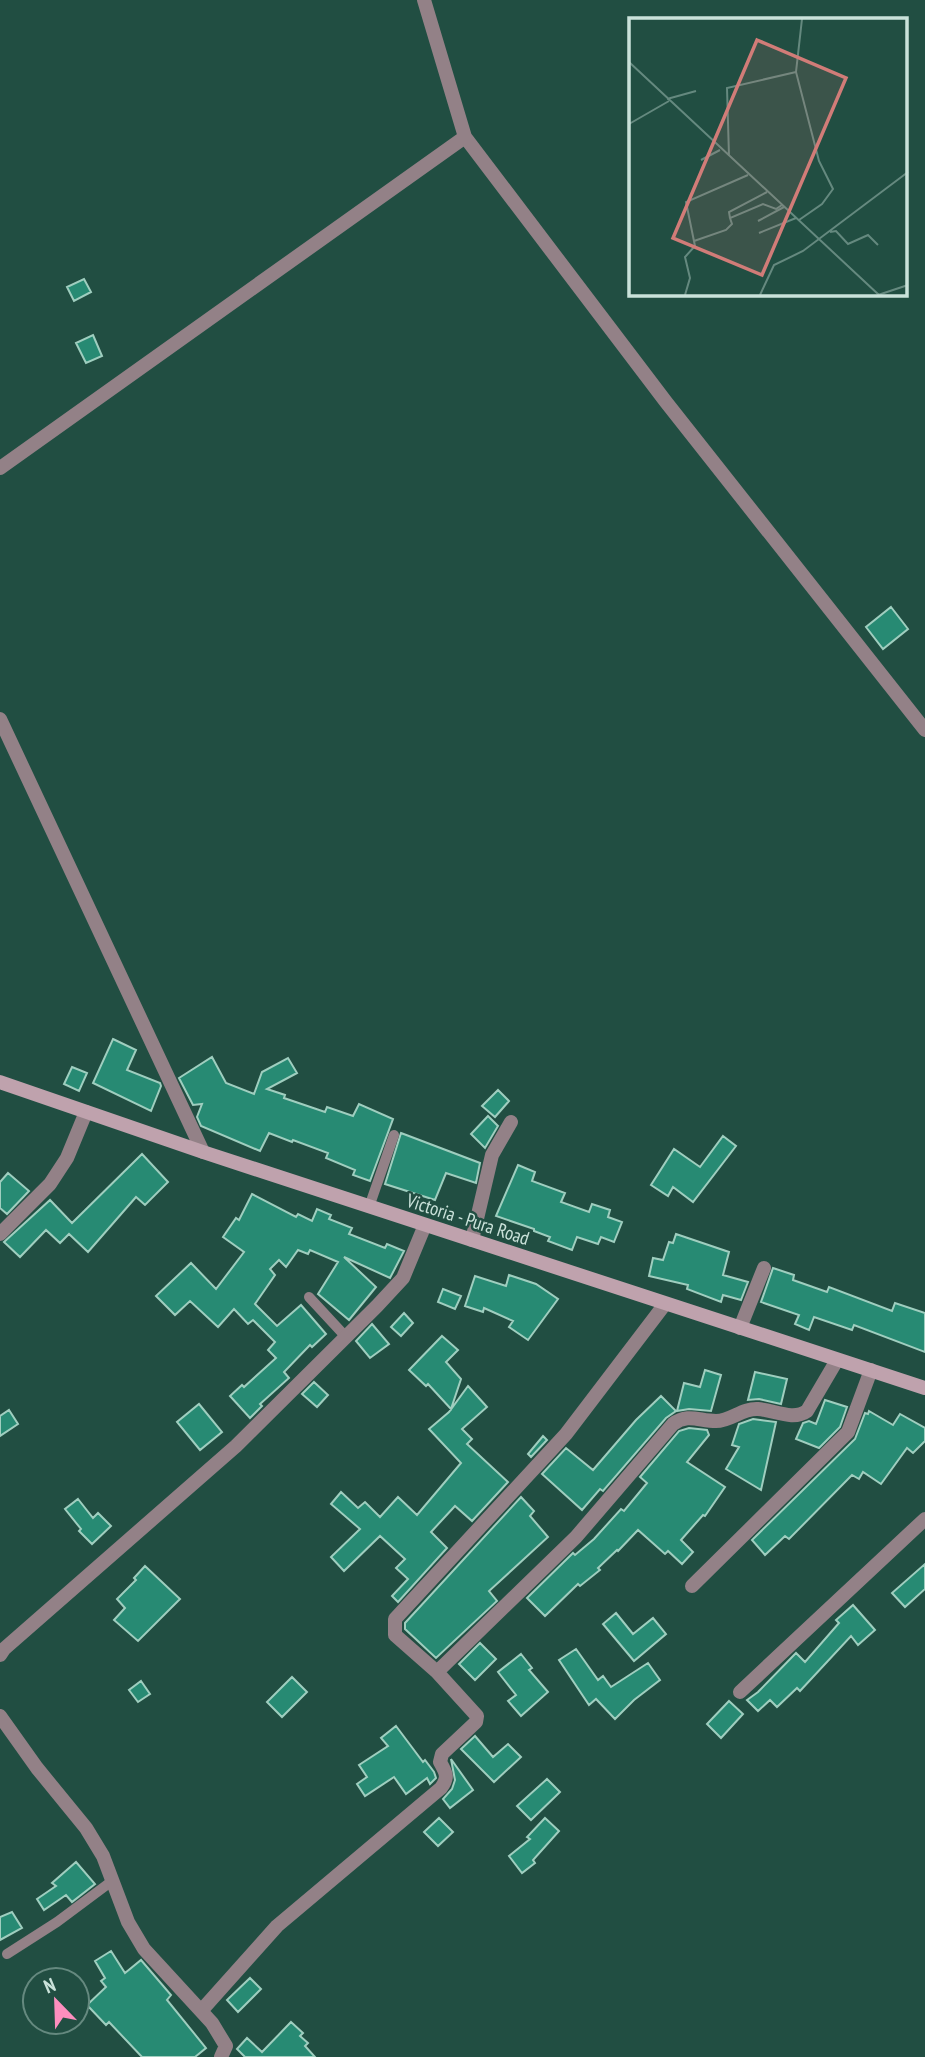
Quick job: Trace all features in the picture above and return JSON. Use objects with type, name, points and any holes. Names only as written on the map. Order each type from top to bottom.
[{"type":"main road","name":"Victoria - Pura Road","points":[[0,1082],[369,1207],[925,1388]]},
{"type":"street","points":[[424,0],[466,137],[666,402],[925,730]]},
{"type":"street","points":[[0,468],[466,137]]},
{"type":"street","points":[[0,719],[203,1152]]},
{"type":"street","points":[[0,1234],[50,1184],[67,1158],[86,1112]]},
{"type":"street","points":[[472,1240],[492,1155],[511,1122]]},
{"type":"street","points":[[0,1655],[236,1446],[346,1337],[403,1278],[425,1225]]},
{"type":"street","points":[[740,1328],[764,1268]]},
{"type":"street","points":[[201,2011],[277,1926],[441,1788],[447,1780],[447,1773],[440,1762],[442,1754],[476,1721],[477,1716],[437,1672],[395,1635],[395,1619],[566,1434],[665,1304]]},
{"type":"street","points":[[437,1672],[576,1537],[673,1424],[688,1417],[717,1421],[746,1409],[794,1416],[802,1414],[807,1411],[837,1360]]},
{"type":"street","points":[[692,1586],[848,1432],[871,1370]]},
{"type":"street","points":[[740,1692],[925,1519]]},
{"type":"street","points":[[0,1716],[37,1768],[86,1828],[103,1856],[128,1922],[144,1949],[212,2024],[223,2051],[236,2057]]},
{"type":"lane","points":[[369,1207],[394,1135]]},
{"type":"lane","points":[[309,1297],[346,1337]]},
{"type":"lane","points":[[7,1954],[57,1922],[112,1881]]},
{"type":"building","points":[[84,279],[91,292],[74,301],[67,287]]},
{"type":"building","points":[[93,335],[102,356],[86,363],[76,343]]},
{"type":"building","points":[[891,607],[908,629],[883,649],[866,627]]},
{"type":"building","points":[[113,1039],[136,1050],[127,1070],[160,1083],[151,1111],[93,1083]]},
{"type":"building","points":[[212,1057],[226,1083],[254,1094],[262,1072],[288,1058],[297,1073],[267,1089],[325,1112],[327,1107],[353,1116],[359,1104],[393,1119],[370,1181],[353,1175],[355,1170],[326,1158],[328,1153],[293,1140],[292,1142],[269,1133],[260,1151],[201,1126],[197,1117],[202,1104],[193,1105],[179,1078]]},
{"type":"building","points":[[72,1067],[87,1073],[79,1091],[64,1084]]},
{"type":"building","points":[[498,1090],[509,1101],[495,1117],[482,1106]]},
{"type":"building","points":[[488,1116],[498,1126],[485,1148],[471,1134]]},
{"type":"building","points":[[401,1133],[480,1163],[476,1183],[446,1173],[435,1200],[385,1184]]},
{"type":"building","points":[[723,1136],[736,1146],[693,1202],[673,1187],[668,1196],[651,1185],[674,1149],[700,1167]]},
{"type":"building","points":[[142,1154],[168,1182],[145,1205],[136,1197],[88,1252],[69,1234],[60,1243],[46,1230],[20,1257],[4,1242],[50,1200],[72,1223]]},
{"type":"building","points":[[518,1165],[535,1172],[532,1181],[565,1193],[561,1202],[589,1212],[592,1204],[610,1210],[608,1217],[622,1222],[614,1242],[601,1237],[598,1244],[577,1237],[572,1250],[548,1241],[550,1237],[534,1229],[496,1216]]},
{"type":"building","points":[[8,1173],[29,1191],[7,1214],[0,1208],[0,1182]]},
{"type":"building","points":[[252,1194],[296,1217],[298,1214],[312,1221],[317,1209],[331,1215],[329,1219],[352,1228],[349,1234],[385,1248],[387,1244],[404,1251],[390,1278],[344,1257],[376,1287],[349,1320],[318,1294],[338,1262],[310,1250],[308,1254],[298,1250],[286,1267],[279,1260],[270,1269],[275,1275],[255,1304],[277,1326],[301,1305],[326,1334],[312,1347],[310,1345],[284,1372],[289,1378],[260,1404],[262,1406],[250,1418],[230,1396],[276,1358],[268,1350],[275,1342],[253,1320],[248,1324],[234,1309],[218,1327],[190,1301],[175,1315],[156,1296],[191,1263],[216,1289],[244,1252],[223,1237],[236,1218],[239,1220]]},
{"type":"building","points":[[676,1234],[729,1252],[723,1275],[748,1282],[741,1300],[723,1295],[721,1302],[687,1289],[688,1285],[649,1276],[653,1258],[663,1260],[669,1242],[673,1243]]},
{"type":"building","points":[[773,1268],[794,1275],[793,1280],[827,1292],[829,1287],[892,1311],[895,1303],[925,1313],[925,1352],[854,1325],[852,1330],[814,1317],[809,1330],[795,1324],[799,1315],[761,1302]]},
{"type":"building","points":[[509,1275],[536,1284],[558,1299],[528,1340],[509,1327],[513,1321],[484,1308],[483,1312],[465,1306],[475,1276],[506,1286]]},
{"type":"building","points":[[443,1289],[461,1296],[455,1309],[438,1302]]},
{"type":"building","points":[[404,1313],[413,1323],[401,1336],[391,1327]]},
{"type":"building","points":[[372,1324],[389,1344],[370,1358],[356,1341]]},
{"type":"building","points":[[442,1336],[458,1350],[446,1362],[461,1379],[451,1409],[428,1384],[426,1386],[409,1370]]},
{"type":"building","points":[[705,1370],[721,1375],[711,1411],[677,1411],[684,1383],[700,1387]]},
{"type":"building","points":[[755,1372],[787,1379],[781,1404],[759,1399],[748,1400]]},
{"type":"building","points":[[314,1382],[328,1395],[317,1407],[302,1394]]},
{"type":"building","points":[[468,1386],[487,1407],[462,1429],[472,1439],[467,1444],[508,1482],[472,1521],[455,1506],[431,1532],[447,1548],[398,1602],[392,1596],[408,1579],[396,1568],[405,1559],[380,1536],[344,1571],[331,1557],[360,1529],[331,1504],[341,1492],[358,1508],[365,1502],[380,1517],[398,1497],[417,1515],[461,1463],[429,1429],[449,1412]]},
{"type":"building","points":[[661,1396],[676,1411],[666,1418],[603,1491],[600,1489],[582,1510],[542,1474],[566,1448],[593,1470],[636,1420]]},
{"type":"building","points":[[825,1400],[847,1407],[840,1427],[819,1448],[796,1439],[803,1423],[809,1421],[816,1424]]},
{"type":"building","points":[[199,1404],[222,1432],[200,1450],[177,1422]]},
{"type":"building","points":[[9,1410],[18,1424],[0,1436],[0,1416]]},
{"type":"building","points":[[869,1411],[893,1425],[900,1414],[925,1428],[925,1441],[913,1453],[907,1448],[881,1484],[863,1472],[859,1479],[852,1475],[789,1539],[785,1536],[765,1555],[752,1540],[855,1439],[865,1413],[868,1414]]},
{"type":"building","points":[[753,1419],[776,1422],[761,1490],[726,1469],[739,1447],[732,1445],[739,1424]]},
{"type":"building","points":[[689,1428],[707,1430],[709,1435],[687,1462],[725,1487],[705,1516],[703,1515],[681,1540],[693,1552],[682,1564],[668,1551],[665,1554],[638,1530],[598,1568],[600,1570],[580,1586],[578,1584],[545,1616],[527,1598],[573,1553],[575,1555],[594,1539],[621,1509],[624,1511],[647,1483],[640,1477],[679,1431]]},
{"type":"building","points":[[543,1436],[547,1440],[531,1457],[528,1454]]},
{"type":"building","points":[[521,1497],[534,1511],[530,1516],[548,1537],[489,1591],[497,1601],[436,1658],[405,1629],[405,1623]]},
{"type":"building","points":[[78,1499],[93,1518],[98,1513],[111,1526],[92,1544],[79,1531],[81,1529],[65,1509]]},
{"type":"building","points":[[925,1564],[925,1589],[905,1607],[892,1593]]},
{"type":"building","points":[[145,1566],[180,1599],[138,1641],[114,1620],[125,1608],[117,1599],[136,1580],[134,1578]]},
{"type":"building","points":[[853,1605],[875,1630],[858,1645],[851,1636],[800,1691],[797,1688],[777,1707],[770,1700],[758,1711],[747,1700],[796,1653],[805,1662],[839,1623],[836,1620]]},
{"type":"building","points":[[616,1613],[633,1634],[653,1618],[666,1634],[634,1661],[603,1624]]},
{"type":"building","points":[[480,1643],[496,1659],[475,1680],[459,1664]]},
{"type":"building","points":[[576,1649],[598,1680],[603,1676],[611,1687],[648,1663],[660,1680],[615,1719],[596,1699],[589,1705],[559,1660]]},
{"type":"building","points":[[521,1654],[532,1668],[529,1670],[548,1692],[521,1716],[508,1701],[516,1695],[498,1672]]},
{"type":"building","points":[[292,1677],[307,1692],[282,1717],[267,1702]]},
{"type":"building","points":[[141,1681],[150,1694],[138,1702],[129,1690]]},
{"type":"building","points":[[729,1701],[743,1714],[721,1738],[707,1724]]},
{"type":"building","points":[[396,1726],[423,1762],[425,1760],[436,1778],[430,1784],[427,1778],[406,1794],[394,1777],[365,1796],[357,1784],[367,1777],[359,1765],[388,1746],[381,1738]]},
{"type":"building","points":[[475,1736],[493,1757],[508,1744],[521,1757],[494,1782],[461,1749]]},
{"type":"building","points":[[451,1759],[473,1790],[450,1808],[443,1799],[452,1789],[455,1780]]},
{"type":"building","points":[[547,1779],[560,1792],[531,1820],[517,1806]]},
{"type":"building","points":[[439,1818],[453,1832],[438,1846],[424,1832]]},
{"type":"building","points":[[545,1818],[559,1831],[533,1860],[535,1863],[522,1873],[509,1856],[530,1839],[527,1837]]},
{"type":"building","points":[[76,1862],[95,1884],[72,1902],[66,1895],[44,1910],[37,1899],[56,1886],[52,1883]]},
{"type":"building","points":[[12,1912],[22,1928],[0,1940],[0,1917]]},
{"type":"building","points":[[111,1951],[125,1973],[141,1960],[171,1995],[167,2000],[206,2048],[195,2057],[142,2057],[109,2022],[106,2025],[91,2009],[91,2001],[106,1987],[101,1981],[105,1978],[95,1961]]},
{"type":"building","points":[[250,1978],[261,1989],[238,2012],[227,2000]]},
{"type":"building","points":[[291,2022],[303,2033],[300,2036],[308,2043],[305,2046],[315,2057],[245,2057],[237,2049],[247,2038],[262,2052]]}]
